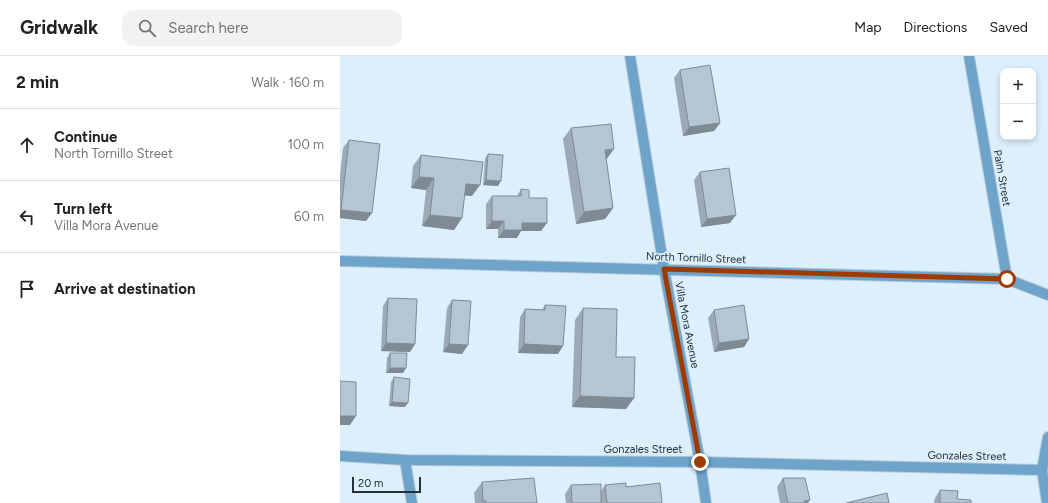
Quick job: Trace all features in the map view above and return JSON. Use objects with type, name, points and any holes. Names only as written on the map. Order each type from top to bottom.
[{"type":"street","name":"Villa Mora Avenue","points":[[630,56],[664,269],[700,462],[706,503]]},
{"type":"street","name":"Palm Street","points":[[969,56],[1007,279]]},
{"type":"street","name":"North Tornillo Street","points":[[340,261],[1007,279],[1048,295]]},
{"type":"street","points":[[1047,503],[1042,470],[1048,437]]},
{"type":"street","name":"Gonzales Street","points":[[340,456],[405,460],[700,462],[1042,470]]},
{"type":"street","points":[[405,460],[412,503]]},
{"type":"building","points":[[710,65],[720,123],[689,127],[680,70]]},
{"type":"building","points":[[611,124],[614,149],[605,150],[613,208],[584,212],[571,128]]},
{"type":"building","points":[[349,140],[380,144],[372,213],[341,210]]},
{"type":"building","points":[[488,154],[503,155],[501,181],[486,180]]},
{"type":"building","points":[[421,155],[483,162],[480,185],[466,184],[462,218],[430,215],[434,178],[419,177]]},
{"type":"building","points":[[729,168],[736,215],[707,219],[700,172]]},
{"type":"building","points":[[521,189],[529,190],[529,198],[547,198],[547,223],[522,223],[522,230],[504,230],[504,221],[492,221],[492,196],[521,196]]},
{"type":"building","points":[[388,298],[417,299],[415,344],[386,343]]},
{"type":"building","points":[[452,300],[471,301],[468,345],[449,344]]},
{"type":"building","points":[[545,305],[566,306],[563,346],[524,344],[525,309],[545,310]]},
{"type":"building","points":[[744,305],[749,339],[719,343],[714,310]]},
{"type":"building","points":[[583,308],[617,309],[616,357],[635,357],[634,398],[580,396]]},
{"type":"building","points":[[390,353],[407,353],[406,368],[390,368]]},
{"type":"building","points":[[394,377],[410,379],[408,403],[392,402]]},
{"type":"building","points":[[340,381],[356,382],[356,416],[340,416]]},
{"type":"building","points":[[534,478],[537,503],[486,503],[486,501],[483,501],[482,482]]},
{"type":"building","points":[[783,478],[805,478],[810,500],[804,501],[805,503],[788,503]]},
{"type":"building","points":[[626,483],[626,487],[660,483],[662,503],[607,503],[605,485]]},
{"type":"building","points":[[601,484],[601,503],[572,503],[571,485]]},
{"type":"building","points":[[940,490],[958,491],[957,499],[971,500],[971,503],[940,503]]},
{"type":"building","points":[[887,493],[889,503],[846,503]]},
{"type":"route","points":[[700,462],[664,269],[1007,279]]}]
